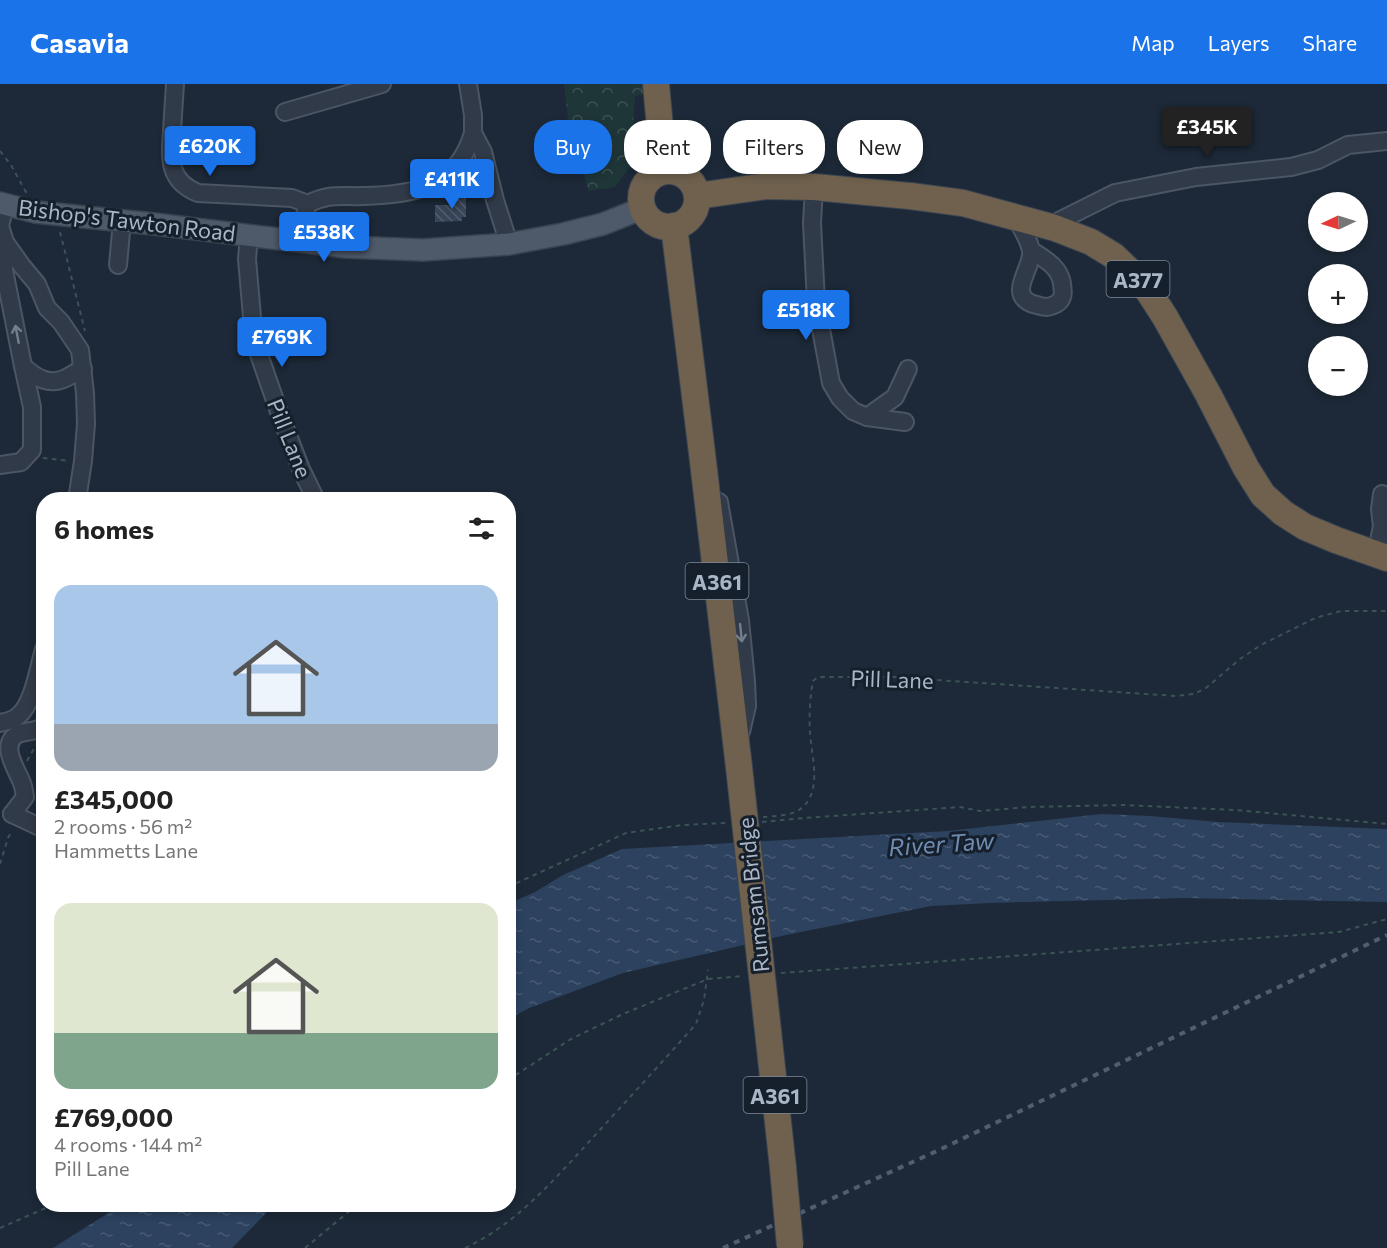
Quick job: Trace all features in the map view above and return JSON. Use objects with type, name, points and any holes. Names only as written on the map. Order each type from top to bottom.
[{"type":"highway","points":[[656,84],[659,120]]},
{"type":"highway","points":[[657,174],[648,181],[643,189],[641,198],[643,208],[652,220],[666,226],[674,226],[689,219],[697,204],[694,187],[682,174]]},
{"type":"highway","name":"A377","points":[[697,196],[767,186],[814,187],[910,196],[963,203],[1055,228],[1091,242],[1114,256],[1145,286],[1165,316],[1246,468],[1263,495],[1283,513],[1305,526],[1381,556]]},
{"type":"highway","name":"Rumsam Bridge","points":[[674,226],[738,758],[790,1247]]},
{"type":"main road","name":"Bishop's Tawton Road","points":[[2,204],[35,212],[346,247],[423,250],[509,244],[562,234],[603,224],[643,208]]},
{"type":"street","points":[[175,84],[171,161],[176,176],[186,187],[198,193],[292,198],[308,204],[329,196],[412,192],[432,185],[451,172],[459,164],[473,133],[468,84]]},
{"type":"street","points":[[285,112],[382,84]]},
{"type":"street","points":[[473,133],[483,152],[509,244]]},
{"type":"street","points":[[1055,228],[1059,221],[1115,193],[1196,177],[1291,167],[1318,159],[1348,145],[1387,141]]},
{"type":"street","points":[[814,187],[812,223],[816,302],[831,383],[840,399],[854,411],[867,417],[905,422]]},
{"type":"street","points":[[2,204],[0,226],[5,242],[37,284],[47,308],[61,322],[80,350],[86,424],[78,492]]},
{"type":"street","points":[[303,241],[308,204]]},
{"type":"street","points":[[1015,217],[1031,250]]},
{"type":"street","points":[[118,265],[122,221]]},
{"type":"street","name":"Pill Lane","points":[[249,235],[247,260],[254,340],[279,412],[312,492]]},
{"type":"street","points":[[0,465],[21,462],[32,450],[32,406],[4,270],[5,242]]},
{"type":"street","points":[[23,366],[46,382],[66,378],[83,369]]},
{"type":"street","points":[[867,417],[895,397],[908,369]]},
{"type":"street","points":[[1381,556],[1382,494]]},
{"type":"street","points":[[0,723],[18,716],[27,704],[36,678]]},
{"type":"street","points":[[36,730],[13,736],[8,745],[10,756],[24,786],[24,798],[6,817],[36,826]]},
{"type":"path","points":[[0,151],[28,195]]},
{"type":"path","points":[[32,450],[39,457],[83,461]]},
{"type":"path","name":"Pill Lane","points":[[758,817],[798,812],[806,804],[812,791],[814,782],[810,702],[813,681],[818,677],[892,677],[1176,696],[1206,688],[1240,659],[1261,645],[1315,618],[1341,611],[1387,611]]},
{"type":"path","points":[[28,768],[27,761],[36,744]]},
{"type":"path","points":[[759,823],[960,807],[980,811],[1029,807],[1123,805],[1236,810],[1387,824]]},
{"type":"path","points":[[516,884],[626,833],[682,825],[733,822]]},
{"type":"path","points":[[0,864],[8,838]]},
{"type":"path","points":[[779,973],[1339,932],[1387,919]]},
{"type":"path","points":[[465,1248],[479,1242],[527,1207],[663,1062],[696,1024],[704,999],[708,970]]},
{"type":"path","points":[[516,1075],[571,1039],[623,1014],[708,979],[743,976]]},
{"type":"path","points":[[0,1228],[37,1212]]},
{"type":"path","points":[[305,1248],[348,1212]]},
{"type":"green space","points":[[564,84],[644,84],[645,94],[635,96],[633,120],[624,120],[625,174],[615,187],[589,191],[583,174],[612,174],[612,120],[568,120]]},
{"type":"water","name":"River Taw","points":[[1101,814],[1218,822],[1387,829],[1387,902],[1184,898],[931,906],[786,935],[623,973],[529,1008],[516,1015],[516,900],[563,875],[622,849],[948,831]]},
{"type":"water","points":[[110,1212],[267,1212],[232,1248],[53,1248]]},
{"type":"building","points":[[454,192],[466,192],[466,217],[462,217],[462,221],[435,222],[435,205],[454,205]]},
{"type":"railway","points":[[723,1248],[939,1150],[1387,935]]}]
